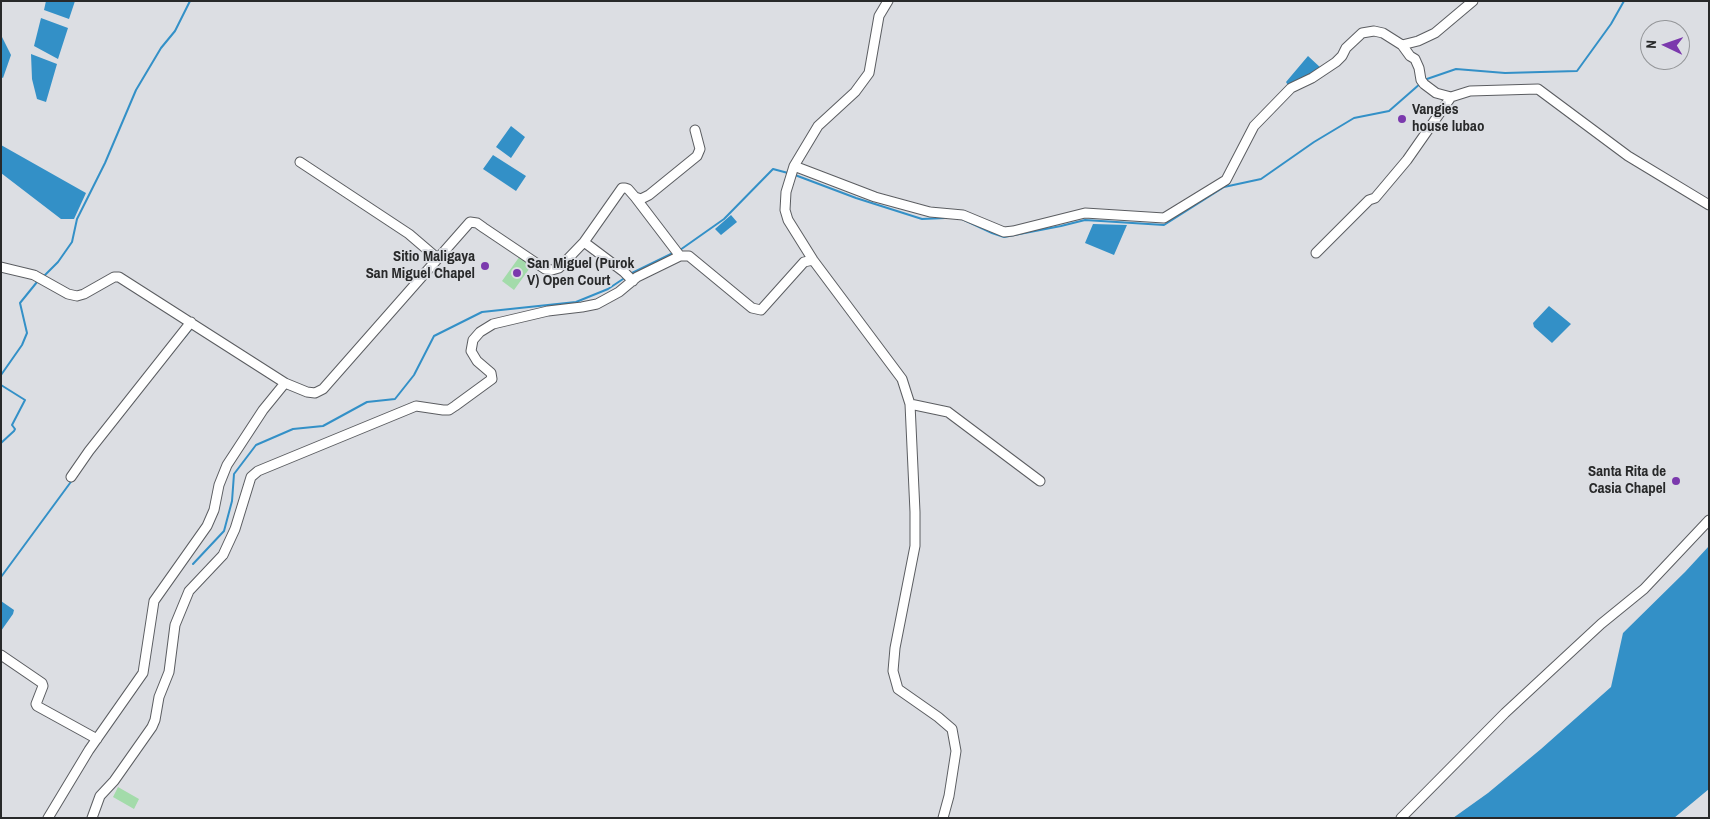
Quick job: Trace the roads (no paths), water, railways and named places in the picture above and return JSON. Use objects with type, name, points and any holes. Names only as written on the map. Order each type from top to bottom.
[{"type":"street","points":[[888,1],[879,16],[869,73],[855,92],[818,126],[794,166],[786,192],[785,210],[788,220],[813,260],[902,379],[910,404],[915,512],[914,546],[894,648],[893,671],[898,689],[938,717],[952,730],[956,751],[949,796],[943,818]]},
{"type":"street","points":[[1402,45],[1427,38],[1473,1]]},
{"type":"street","points":[[794,166],[875,197],[930,212],[963,215],[1004,232],[1085,213],[1164,218],[1226,180],[1254,126],[1291,88],[1312,78],[1336,62],[1346,48],[1362,33],[1374,31],[1383,33],[1402,45],[1410,56],[1415,59],[1421,80],[1436,93],[1451,97],[1470,91],[1538,89],[1628,156],[1709,204]]},
{"type":"street","points":[[1316,253],[1369,200],[1375,198],[1407,160],[1451,97]]},
{"type":"street","points":[[635,197],[641,198],[649,195],[697,156],[700,149],[695,130]]},
{"type":"street","points":[[300,162],[409,234],[437,258]]},
{"type":"street","points":[[1,267],[34,275],[68,294],[77,296],[114,277],[119,277],[285,382],[307,392],[315,393],[323,389],[362,347],[470,222],[477,223],[545,269],[552,270],[559,268],[584,242],[622,188],[628,189],[635,197],[680,256]]},
{"type":"street","points":[[584,242],[629,277]]},
{"type":"street","points":[[92,818],[100,796],[114,781],[152,727],[159,697],[169,672],[176,625],[189,591],[223,555],[235,529],[251,477],[258,471],[416,406],[449,410],[489,382],[492,377],[477,361],[471,351],[473,340],[488,326],[548,311],[597,304],[619,292],[629,277],[680,256],[689,256],[752,308],[761,310],[804,262],[813,260]]},
{"type":"street","points":[[72,477],[89,451],[191,322]]},
{"type":"street","points":[[48,818],[97,739],[143,673],[154,601],[207,526],[214,510],[219,485],[227,465],[263,410],[285,382]]},
{"type":"street","points":[[910,404],[948,412],[1040,481]]},
{"type":"street","points":[[1401,818],[1512,707],[1602,624],[1644,589],[1709,520]]},
{"type":"street","points":[[1,655],[42,683],[43,686],[36,704],[37,706],[97,739]]},
{"type":"water","points":[[46,1],[75,1],[69,19],[44,10]]},
{"type":"water","points":[[41,18],[68,28],[58,59],[34,46]]},
{"type":"water","points":[[1,35],[11,55],[3,78],[1,77]]},
{"type":"water","points":[[31,54],[57,64],[46,102],[37,99],[32,79]]},
{"type":"water","points":[[1308,56],[1322,69],[1289,87],[1286,82]]},
{"type":"water","points":[[511,126],[525,137],[511,158],[496,147]]},
{"type":"water","points":[[1,145],[86,193],[74,219],[61,219],[1,173]]},
{"type":"water","points":[[493,155],[526,176],[516,191],[483,169]]},
{"type":"water","points":[[731,215],[737,222],[721,235],[715,229]]},
{"type":"water","points":[[1093,224],[1127,225],[1114,255],[1085,243]]},
{"type":"water","points":[[1549,306],[1571,324],[1552,343],[1534,327],[1533,323]]},
{"type":"water","points":[[1709,546],[1709,789],[1674,818],[1453,818],[1488,793],[1611,687],[1623,633]]},
{"type":"water","points":[[1,601],[14,610],[1,631]]},
{"type":"waterway","points":[[45,275],[58,262],[72,242],[77,219],[105,163],[136,90],[161,48],[175,31],[190,1]]},
{"type":"waterway","points":[[1424,80],[1456,69],[1505,73],[1577,71],[1611,24],[1624,1]]},
{"type":"waterway","points":[[962,219],[1004,237],[1085,220],[1164,225],[1224,187],[1261,179],[1314,142],[1354,118],[1389,111],[1421,83]]},
{"type":"waterway","points":[[680,250],[724,219],[773,169],[788,173]]},
{"type":"waterway","points":[[795,175],[856,198],[922,219],[945,218]]},
{"type":"waterway","points":[[630,274],[673,253]]},
{"type":"waterway","points":[[193,564],[224,531],[232,501],[234,474],[256,445],[293,429],[323,426],[367,402],[395,399],[414,375],[434,336],[482,312],[576,302],[608,289],[626,277]]},
{"type":"waterway","points":[[1,375],[22,345],[27,333],[20,303],[37,282]]},
{"type":"waterway","points":[[184,338],[192,328]]},
{"type":"waterway","points":[[1,385],[25,400],[12,425],[15,429],[14,431],[1,443]]},
{"type":"waterway","points":[[1,577],[73,479]]},
{"type":"place","name":"Vangies house lubao","points":[[1402,119]]},
{"type":"place","name":"Sitio Maligaya San Miguel Chapel","points":[[485,266]]},
{"type":"place","name":"San Miguel (Purok V) Open Court","points":[[517,273]]},
{"type":"place","name":"Santa Rita de Casia Chapel","points":[[1676,481]]}]
